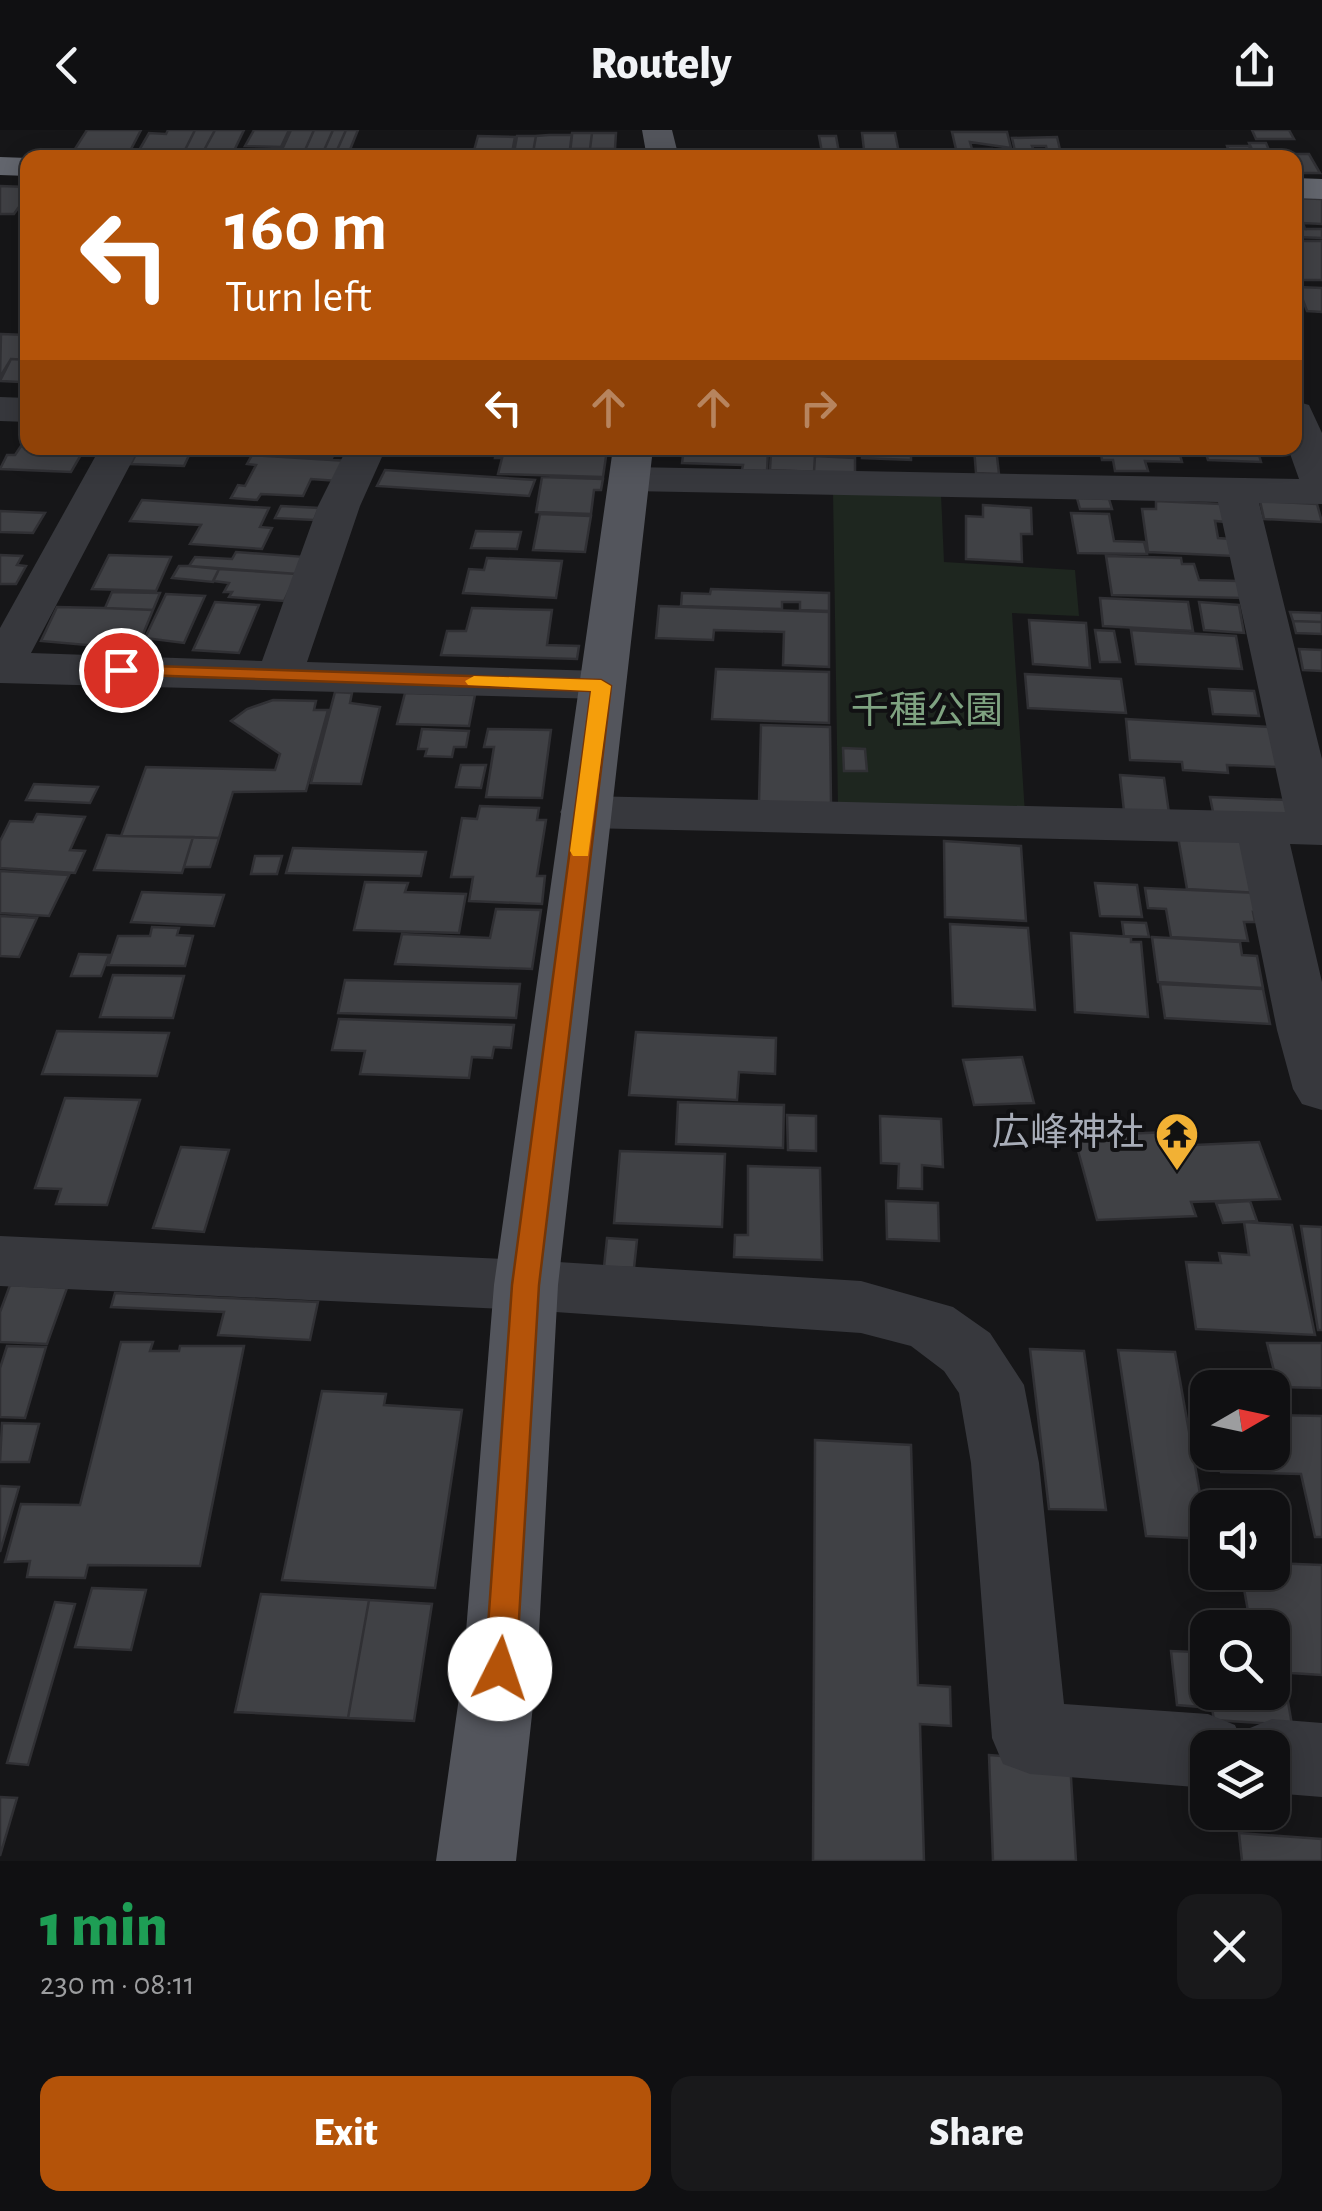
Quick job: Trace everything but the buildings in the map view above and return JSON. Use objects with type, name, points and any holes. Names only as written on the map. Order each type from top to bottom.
[{"type":"main road","points":[[476,1861],[500,1669],[526,1285],[632,463]]},
{"type":"street","points":[[632,463],[1032,468],[1236,492],[1322,490],[1302,433]]},
{"type":"street","points":[[115,455],[0,667],[601,686]]},
{"type":"street","points":[[280,675],[338,506],[364,455]]},
{"type":"street","points":[[1236,492],[1299,829],[1305,1030],[1322,1089]]},
{"type":"street","points":[[585,812],[796,818],[842,815],[1299,829]]},
{"type":"street","points":[[0,1261],[526,1285],[860,1307],[930,1325],[966,1352],[991,1386],[1005,1464],[1030,1738],[1190,1750]]},
{"type":"street","points":[[1290,1757],[1322,1760]]},
{"type":"green space","name":"千種公園","points":[[833,491],[941,494],[944,562],[1075,570],[1079,616],[1012,613],[1025,814],[838,807]]},
{"type":"slow traffic","points":[[474,681],[601,686],[580,851]]},
{"type":"place","name":"広峰神社","points":[[1177,1172]]},
{"type":"route","points":[[121,670],[601,686],[526,1285],[500,1669]]}]
